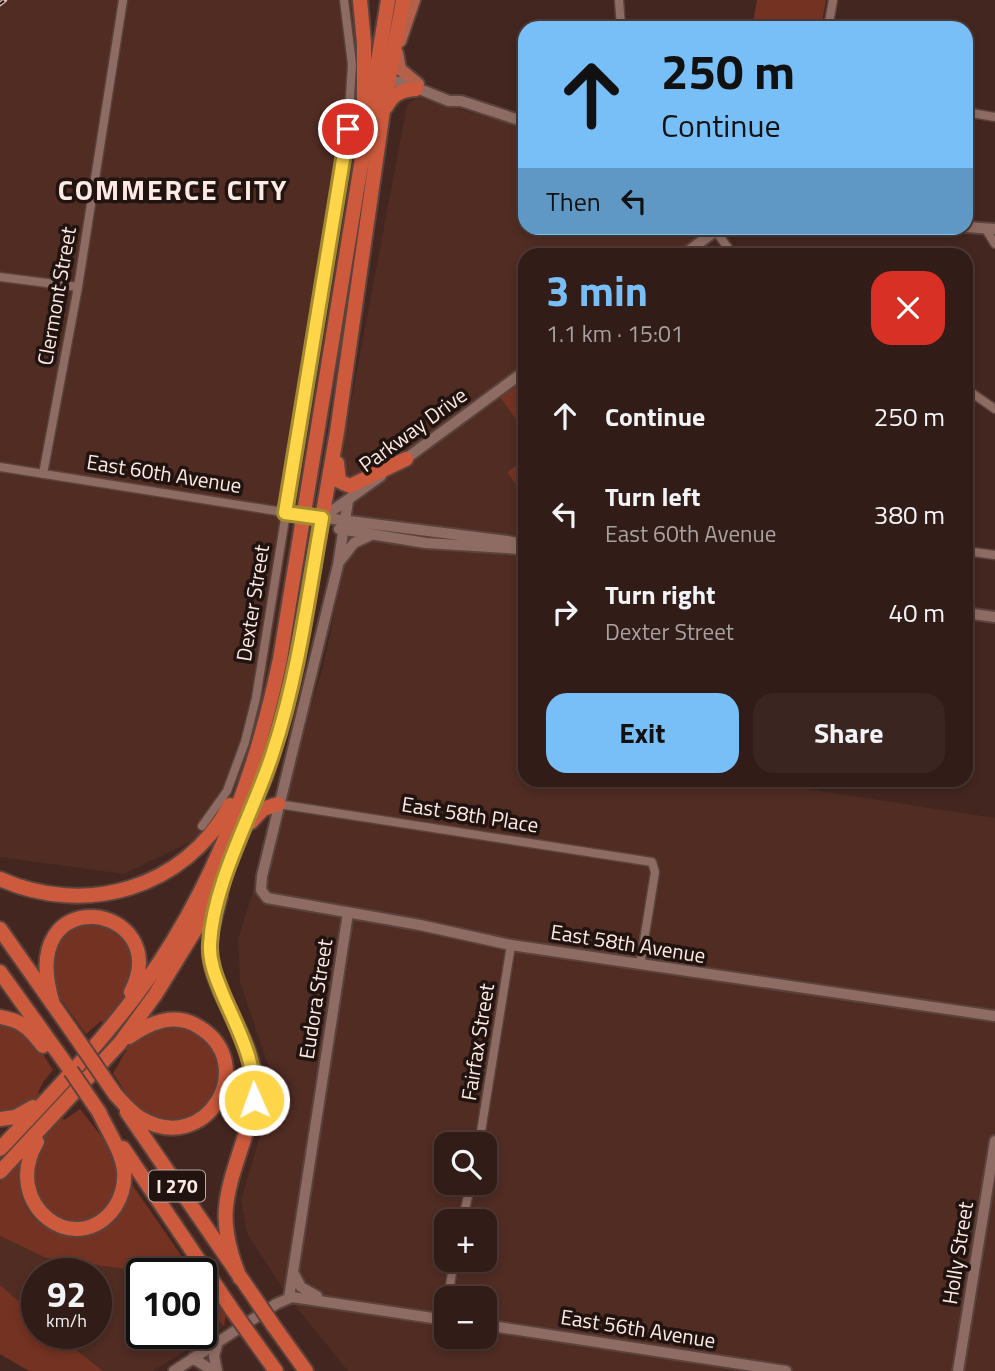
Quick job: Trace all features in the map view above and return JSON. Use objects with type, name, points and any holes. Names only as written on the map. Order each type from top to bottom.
[{"type":"highway","points":[[358,178],[365,79],[360,0]]},
{"type":"highway","points":[[0,1149],[117,1020],[158,964],[203,886],[241,797],[280,659],[388,0]]},
{"type":"highway","points":[[0,1172],[120,1044],[172,968],[227,870],[274,751],[292,685],[337,432],[385,81],[402,0]]},
{"type":"highway","points":[[383,111],[392,97],[415,86]]},
{"type":"highway","points":[[337,432],[338,478],[346,486],[360,483],[406,459]]},
{"type":"highway","points":[[0,879],[40,893],[82,897],[121,891],[148,881],[179,863],[215,830],[236,795],[255,753]]},
{"type":"highway","points":[[241,838],[260,811],[278,804]]},
{"type":"highway","points":[[227,870],[213,925],[210,953],[215,977],[250,1058],[255,1084],[250,1118],[225,1206],[226,1238],[240,1279]]},
{"type":"highway","points":[[53,1004],[46,977],[49,945],[68,923],[89,916],[101,917],[126,931],[138,953],[138,976],[117,1020]]},
{"type":"highway","name":"I 270","points":[[0,929],[306,1371]]},
{"type":"highway","points":[[0,972],[51,1050]]},
{"type":"highway","points":[[0,1017],[14,1020],[29,1028],[51,1050]]},
{"type":"highway","points":[[115,1094],[144,1120],[168,1127],[180,1127],[200,1120],[210,1112],[222,1095],[225,1079],[224,1059],[217,1043],[205,1031],[191,1023],[162,1020],[146,1026],[120,1044]]},
{"type":"highway","name":"I 270","points":[[51,1050],[71,1071],[276,1371]]},
{"type":"highway","points":[[0,1119],[21,1114],[54,1092]]},
{"type":"highway","points":[[59,1111],[29,1153],[24,1169],[24,1181],[27,1197],[36,1212],[49,1222],[70,1228],[87,1226],[104,1218],[115,1206],[122,1191],[122,1162],[99,1112]]},
{"type":"main road","points":[[385,81],[414,0]]},
{"type":"main road","points":[[397,53],[401,69],[415,86]]},
{"type":"street","name":"Clermont Street","points":[[43,474],[78,287],[123,0]]},
{"type":"street","name":"Dexter Street","points":[[202,826],[227,791],[246,742],[256,698],[348,129],[352,64],[344,0]]},
{"type":"street","points":[[619,0],[620,21]]},
{"type":"street","points":[[829,21],[833,0]]},
{"type":"street","points":[[385,81],[415,86],[449,101],[461,101],[518,120]]},
{"type":"street","points":[[973,113],[995,117]]},
{"type":"street","points":[[990,229],[995,244]]},
{"type":"street","points":[[692,248],[709,235]]},
{"type":"street","points":[[0,276],[78,287]]},
{"type":"street","name":"Parkway Drive","points":[[322,518],[518,376]]},
{"type":"street","points":[[973,393],[995,410]]},
{"type":"street","name":"East 60th Avenue","points":[[0,467],[322,518],[372,536],[426,543],[518,547]]},
{"type":"street","points":[[278,804],[338,565],[348,501]]},
{"type":"street","name":"East 60th Avenue","points":[[344,526],[507,541],[518,545]]},
{"type":"street","points":[[338,565],[354,543],[372,536]]},
{"type":"street","points":[[973,552],[995,555]]},
{"type":"street","points":[[973,614],[995,617]]},
{"type":"street","name":"East 58th Place","points":[[278,804],[647,860],[655,866],[640,965]]},
{"type":"street","name":"East 58th Avenue","points":[[278,804],[261,890],[264,896],[273,901],[420,925],[511,945],[995,1016]]},
{"type":"street","name":"Eudora Street","points":[[289,1298],[348,913]]},
{"type":"street","name":"Fairfax Street","points":[[481,1132],[511,945]]},
{"type":"street","name":"Holly Street","points":[[958,1371],[995,1141]]},
{"type":"street","points":[[293,1272],[304,1289],[329,1302]]},
{"type":"street","points":[[173,1371],[289,1298],[303,1297],[434,1315]]},
{"type":"street","name":"East 56th Avenue","points":[[497,1327],[786,1371]]},
{"type":"street","points":[[215,1371],[214,1356],[218,1342]]},
{"type":"street","points":[[193,1358],[215,1371]]},
{"type":"shaded area","points":[[0,0],[352,0],[358,88],[262,703],[244,770],[223,811],[194,840],[124,874],[0,857]]},
{"type":"shaded area","points":[[757,0],[826,0],[822,21],[753,21]]},
{"type":"shaded area","points":[[417,97],[518,126],[518,235],[709,235],[691,248],[518,248],[518,376],[496,392],[518,422],[518,464],[507,472],[518,487],[518,787],[795,787],[995,818],[995,1371],[348,1371],[289,1298],[247,1233],[241,1200],[266,1116],[270,1071],[240,982],[238,939],[323,667],[346,556],[340,461],[407,105]]},
{"type":"shaded area","points":[[518,376],[518,422],[496,392]]},
{"type":"shaded area","points":[[518,464],[518,487],[507,472]]},
{"type":"shaded area","points":[[88,923],[108,928],[123,939],[128,946],[132,964],[129,985],[122,1000],[104,1023],[101,1021],[86,1034],[52,984],[53,946],[75,926]]},
{"type":"shaded area","points":[[0,1022],[31,1035],[53,1070],[35,1099],[22,1108],[0,1115]]},
{"type":"shaded area","points":[[181,1023],[214,1045],[222,1074],[209,1106],[177,1123],[143,1114],[113,1073],[127,1050],[125,1048],[136,1034]]},
{"type":"shaded area","points":[[80,1109],[112,1154],[119,1179],[117,1192],[109,1204],[93,1218],[61,1222],[28,1190],[41,1140],[62,1118],[64,1120]]},
{"type":"shaded area","points":[[23,1157],[20,1168],[21,1191],[28,1211],[44,1225],[69,1230],[90,1229],[129,1180],[183,1258],[126,1258],[126,1269],[112,1267],[112,1258],[46,1258],[0,1236],[0,1182]]},
{"type":"shaded area","points":[[0,1236],[46,1258],[21,1258],[21,1303],[0,1285]]},
{"type":"shaded area","points":[[155,1256],[157,1258],[126,1258],[126,1349],[188,1349],[153,1371],[103,1371],[75,1349],[112,1349],[112,1258],[46,1258]]},
{"type":"shaded area","points":[[0,1285],[21,1303],[21,1349],[75,1349],[103,1371],[29,1371],[0,1354]]},
{"type":"shaded area","points":[[217,1303],[226,1314],[224,1326],[217,1318]]},
{"type":"shaded area","points":[[217,1318],[224,1326],[217,1330]]},
{"type":"railway","points":[[0,4],[5,0]]},
{"type":"district","name":"COMMERCE CITY","points":[[173,190]]},
{"type":"route","points":[[254,1100],[253,1067],[213,969],[210,944],[227,870],[265,777],[284,715],[297,661],[322,518],[285,513],[348,129]]}]
